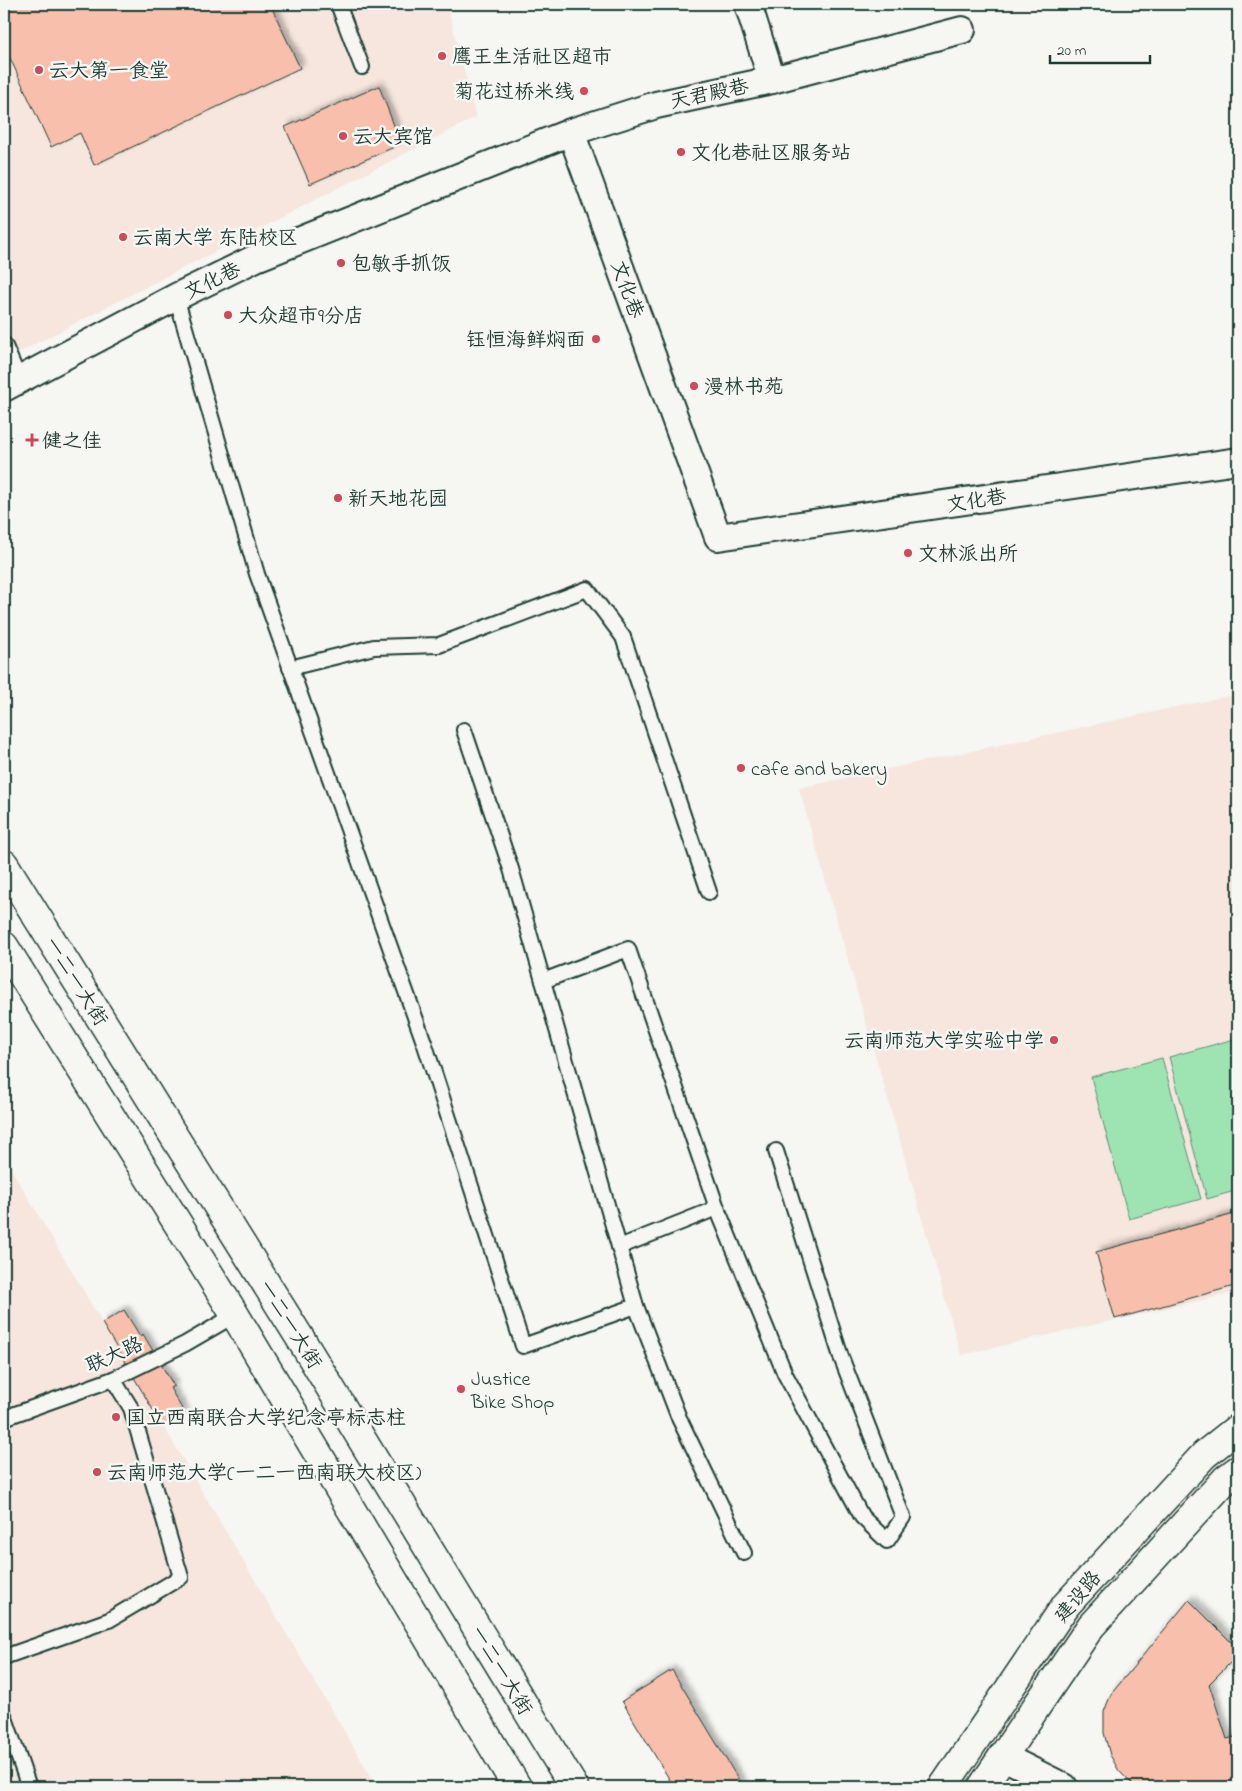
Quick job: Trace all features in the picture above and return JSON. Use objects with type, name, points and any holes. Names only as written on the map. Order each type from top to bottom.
[{"type":"main road","name":"一二一大街","points":[[4,864],[300,1338],[574,1787]]},
{"type":"main road","points":[[4,946],[236,1315],[517,1787]]},
{"type":"main road","name":"建设路","points":[[943,1787],[1066,1605],[1204,1455],[1238,1428]]},
{"type":"main road","name":"建设路","points":[[982,1787],[1091,1626],[1226,1479],[1238,1470]]},
{"type":"street","name":"天君殿巷","points":[[571,132],[656,105],[772,80],[748,4]]},
{"type":"street","points":[[772,80],[962,30]]},
{"type":"street","name":"文化巷","points":[[11,383],[176,297],[256,258],[571,132],[718,537],[1238,461]]},
{"type":"street","points":[[1002,1756],[1064,1787]]},
{"type":"lane","points":[[338,4],[362,68]]},
{"type":"lane","points":[[176,297],[257,574],[424,1045],[524,1346],[636,1306]]},
{"type":"lane","points":[[4,344],[11,383]]},
{"type":"lane","points":[[290,668],[374,647],[439,645],[587,589],[623,638],[709,892]]},
{"type":"lane","points":[[464,730],[511,869],[636,1306],[679,1418],[744,1553]]},
{"type":"lane","points":[[543,981],[628,949],[717,1208],[785,1374],[862,1517],[887,1541],[903,1517],[841,1357],[776,1151]]},
{"type":"lane","points":[[619,1247],[717,1208]]},
{"type":"lane","name":"联大路","points":[[4,1418],[113,1379],[185,1344],[236,1315]]},
{"type":"lane","points":[[4,1657],[109,1620],[181,1577],[131,1408],[113,1379]]},
{"type":"lane","points":[[4,1715],[29,1787]]},
{"type":"shaded area","name":"云南大学 东陆校区","points":[[4,4],[447,4],[476,117],[4,360]]},
{"type":"shaded area","name":"云南师范大学实验中学","points":[[1238,694],[1238,1292],[961,1355],[799,788]]},
{"type":"shaded area","name":"云南师范大学(一二一西南联大校区)","points":[[4,1157],[377,1787],[4,1787]]},
{"type":"green space","points":[[1238,1038],[1238,1190],[1207,1199],[1169,1057]]},
{"type":"green space","points":[[1162,1058],[1201,1199],[1129,1219],[1091,1077]]},
{"type":"building","points":[[9,4],[270,4],[300,68],[94,165],[80,133],[51,147],[4,45],[4,7]]},
{"type":"building","name":"云大宾馆","points":[[379,86],[401,144],[310,184],[285,127]]},
{"type":"building","points":[[1238,1213],[1238,1285],[1115,1319],[1096,1252]]},
{"type":"building","points":[[124,1310],[140,1336],[143,1334],[174,1386],[170,1388],[185,1414],[163,1427],[102,1323]]},
{"type":"building","points":[[1189,1600],[1238,1649],[1238,1655],[1209,1684],[1227,1739],[1238,1736],[1238,1786],[1135,1787],[1119,1771],[1110,1755],[1104,1733],[1104,1712],[1111,1694]]},
{"type":"building","points":[[672,1670],[743,1787],[674,1787],[622,1701]]},
{"type":"place","name":"鹰王生活社区超市","points":[[442,56]]},
{"type":"place","name":"云大第一食堂","points":[[39,70]]},
{"type":"place","name":"菊花过桥米线","points":[[584,91]]},
{"type":"place","name":"云大宾馆","points":[[343,136]]},
{"type":"place","name":"文化巷社区服务站","points":[[681,152]]},
{"type":"place","name":"云南大学 东陆校区","points":[[123,237]]},
{"type":"place","name":"包敏手抓饭","points":[[341,263]]},
{"type":"place","name":"大众超市9分店","points":[[228,315]]},
{"type":"place","name":"钰恒海鲜焖面","points":[[596,339]]},
{"type":"place","name":"漫林书苑","points":[[694,386]]},
{"type":"place","name":"健之佳","points":[[32,440]]},
{"type":"place","name":"新天地花园","points":[[338,498]]},
{"type":"place","name":"文林派出所","points":[[908,553]]},
{"type":"place","name":"cafe and bakery","points":[[741,768]]},
{"type":"place","name":"云南师范大学实验中学","points":[[1054,1040]]},
{"type":"place","name":"Justice Bike Shop","points":[[461,1389]]},
{"type":"place","name":"国立西南联合大学纪念亭标志柱","points":[[116,1417]]},
{"type":"place","name":"云南师范大学(一二一西南联大校区)","points":[[97,1472]]}]
